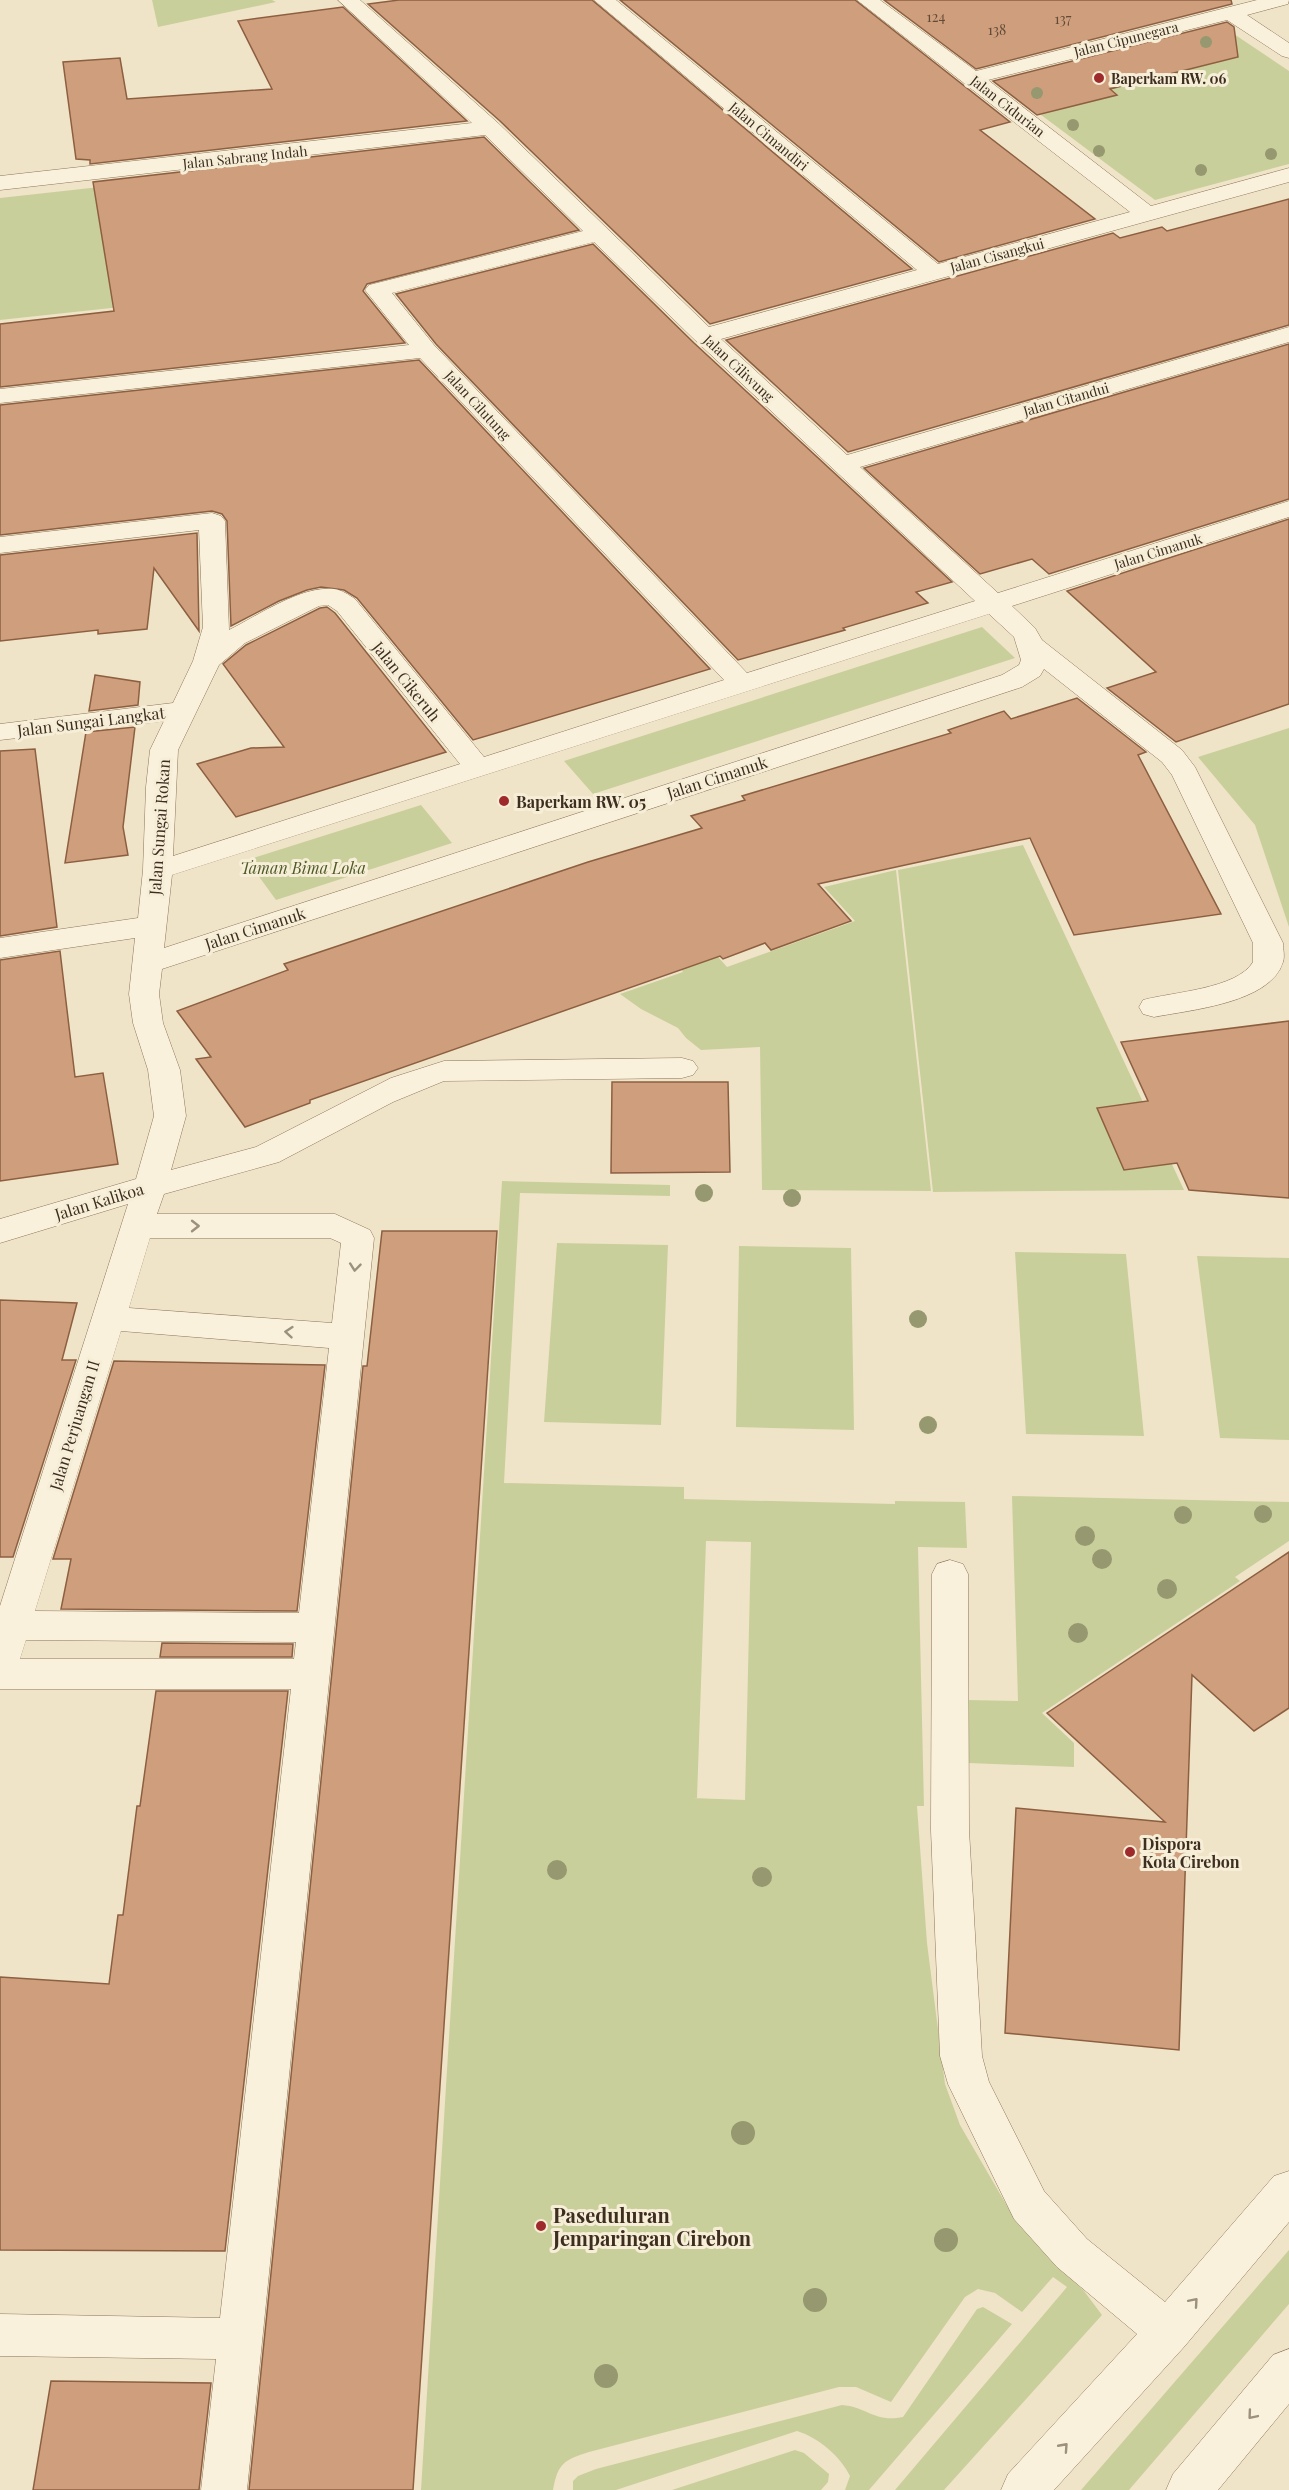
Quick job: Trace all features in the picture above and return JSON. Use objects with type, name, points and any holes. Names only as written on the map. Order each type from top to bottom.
[{"type":"street","name":"Jalan Ciliwung","points":[[348,0],[490,128],[704,336],[993,603]]},
{"type":"street","name":"Jalan Cimandiri","points":[[604,0],[934,273]]},
{"type":"street","name":"Jalan Cidurian","points":[[867,0],[1147,214]]},
{"type":"street","name":"Jalan Cipunegara","points":[[972,78],[1281,0]]},
{"type":"street","points":[[1230,13],[1289,52]]},
{"type":"street","name":"Jalan Sabrang Indah","points":[[0,183],[240,158],[490,128]]},
{"type":"street","name":"Jalan Cisangkui","points":[[704,336],[1289,175]]},
{"type":"street","name":"Jalan Cilutung","points":[[600,234],[377,290],[426,350],[741,683]]},
{"type":"street","name":"Jalan Citandui","points":[[843,464],[1289,334]]},
{"type":"street","points":[[0,396],[426,350]]},
{"type":"street","name":"Jalan Cimanuk","points":[[158,870],[1289,509]]},
{"type":"street","name":"Jalan Sungai Rokan","points":[[0,545],[212,520],[216,627],[207,661],[164,750],[157,836],[158,870],[150,926],[149,963]]},
{"type":"street","name":"Jalan Cikeruh","points":[[207,661],[246,632],[314,598],[333,597],[346,605],[478,768]]},
{"type":"street","points":[[993,603],[1026,634],[1032,646],[1172,756],[1185,773],[1268,943],[1268,963],[1256,978],[1234,990],[1154,1006]]},
{"type":"street","name":"Jalan Cimanuk","points":[[149,963],[1012,681],[1030,670],[1035,660],[1032,646]]},
{"type":"street","name":"Jalan Sungai Langkat","points":[[0,732],[183,710]]},
{"type":"street","points":[[0,948],[150,926]]},
{"type":"street","name":"Jalan Kalikoa","points":[[0,1231],[150,1186],[170,1116],[164,1070],[146,1013],[144,994],[149,963]]},
{"type":"street","points":[[150,1186],[211,1171],[281,1149],[416,1077],[444,1071],[682,1068]]},
{"type":"street","name":"Jalan Perjuangan II","points":[[0,1664],[150,1186]]},
{"type":"street","points":[[137,1226],[334,1226],[358,1238],[224,2490]]},
{"type":"street","points":[[107,1318],[348,1337]]},
{"type":"street","points":[[950,1574],[950,1830],[961,2056],[969,2084],[1029,2205],[1072,2253],[1168,2332]]},
{"type":"street","points":[[12,1625],[317,1628]]},
{"type":"street","points":[[0,1674],[312,1674]]},
{"type":"street","points":[[1024,2490],[1168,2332],[1289,2190]]},
{"type":"street","points":[[0,2336],[240,2340]]},
{"type":"street","points":[[1189,2490],[1289,2370]]},
{"type":"green space","points":[[152,0],[272,0],[276,2],[158,27]]},
{"type":"green space","points":[[1222,26],[1289,71],[1289,164],[1155,200],[997,82]]},
{"type":"green space","points":[[282,167],[251,293],[0,320],[0,198]]},
{"type":"green space","points":[[982,627],[1015,658],[593,794],[564,761]]},
{"type":"green space","points":[[1289,728],[1289,927],[1255,825],[1198,757]]},
{"type":"green space","name":"Taman Bima Loka","points":[[421,805],[452,843],[276,900],[247,860]]},
{"type":"green space","points":[[1023,845],[1184,1190],[933,1192],[898,870]]},
{"type":"green space","points":[[896,870],[931,1191],[762,1190],[760,1047],[701,1050],[678,1028],[641,1009],[620,994],[683,972],[668,953],[704,941],[727,967],[855,921],[824,887]]},
{"type":"green space","points":[[502,1181],[670,1185],[670,1196],[520,1193],[504,1483],[684,1487],[684,1499],[895,1504],[895,1501],[965,1502],[967,1548],[918,1547],[924,1806],[917,1806],[927,1943],[945,2084],[960,2125],[1017,2223],[1084,2291],[1102,2315],[944,2490],[895,2490],[1067,2287],[1053,2277],[1022,2312],[995,2293],[978,2289],[965,2297],[891,2402],[856,2387],[839,2387],[580,2455],[568,2460],[560,2468],[553,2490],[421,2490]],"holes":[[[706,1541],[751,1542],[745,1800],[692,1798],[697,1798]]]},
{"type":"green space","points":[[557,1243],[668,1245],[661,1425],[544,1422]]},
{"type":"green space","points":[[739,1246],[851,1248],[854,1430],[736,1427]]},
{"type":"green space","points":[[1015,1252],[1126,1254],[1144,1436],[1026,1434]]},
{"type":"green space","points":[[1197,1256],[1289,1258],[1289,1440],[1220,1438]]},
{"type":"green space","points":[[1012,1496],[1289,1502],[1289,1541],[1235,1577],[1240,1581],[1042,1713],[1074,1743],[1074,1767],[968,1763],[967,1700],[1018,1701]]},
{"type":"green space","points":[[1289,2250],[1289,2304],[1129,2490],[1081,2490]]},
{"type":"green space","points":[[983,2307],[1012,2324],[869,2490],[845,2490],[850,2476],[841,2462],[821,2443],[797,2431],[616,2490],[573,2490],[573,2481],[578,2476],[596,2469],[842,2405],[885,2418],[903,2417],[977,2309]]},
{"type":"green space","points":[[795,2450],[804,2453],[829,2474],[828,2482],[821,2490],[672,2490]]},
{"type":"building","points":[[399,0],[592,0],[912,269],[710,324],[500,121],[368,4]]},
{"type":"building","points":[[620,0],[855,0],[1010,122],[980,130],[1095,219],[939,262]]},
{"type":"building","points":[[884,0],[1231,0],[1232,4],[976,69]]},
{"type":"building","points":[[343,7],[467,121],[90,164],[90,160],[76,159],[63,62],[120,58],[127,99],[272,89],[238,21]]},
{"type":"building","points":[[1227,22],[1234,27],[1238,57],[1110,89],[1117,95],[1037,115],[993,81]]},
{"type":"building","points":[[484,137],[579,230],[367,284],[363,291],[405,343],[0,387],[0,324],[114,311],[93,182]]},
{"type":"building","points":[[1289,199],[1289,325],[848,452],[726,340],[1113,233],[1120,238],[1162,227],[1167,231]]},
{"type":"building","points":[[593,244],[694,343],[952,582],[916,592],[928,603],[843,628],[845,630],[738,660],[436,344],[396,294]]},
{"type":"building","points":[[1289,344],[1289,499],[1049,574],[1032,559],[980,574],[864,468]]},
{"type":"building","points":[[419,360],[710,669],[473,740],[357,598],[344,590],[321,587],[307,590],[279,601],[231,626],[227,521],[222,514],[212,511],[0,535],[0,405]]},
{"type":"building","points":[[1289,519],[1289,704],[1176,742],[1107,688],[1156,672],[1067,591]]},
{"type":"building","points":[[197,533],[199,631],[154,568],[147,629],[98,634],[98,630],[0,641],[0,555]]},
{"type":"building","points":[[327,607],[335,613],[446,752],[236,817],[197,764],[251,748],[284,747],[223,664],[246,645],[320,608]]},
{"type":"building","points":[[95,675],[140,682],[138,705],[89,711]]},
{"type":"building","points":[[1077,698],[1146,752],[1138,755],[1221,914],[1074,935],[1030,838],[818,884],[851,921],[771,950],[765,943],[723,959],[720,956],[310,1100],[310,1103],[245,1127],[196,1059],[211,1057],[177,1011],[288,970],[284,964],[588,862],[702,828],[691,816],[745,800],[742,796],[951,733],[948,730],[1004,711],[1011,719]]},
{"type":"building","points":[[135,727],[123,827],[128,855],[65,863],[86,732]]},
{"type":"building","points":[[35,749],[57,927],[0,936],[0,751]]},
{"type":"building","points":[[60,951],[75,1077],[103,1073],[118,1164],[0,1181],[0,960]]},
{"type":"building","points":[[1289,1021],[1289,1198],[1189,1190],[1177,1163],[1124,1170],[1097,1108],[1148,1101],[1121,1042]]},
{"type":"building","points":[[612,1082],[728,1082],[730,1172],[611,1173]]},
{"type":"building","points":[[382,1231],[497,1231],[413,2490],[249,2490],[363,1366],[367,1366]]},
{"type":"building","points":[[0,1300],[77,1303],[62,1360],[76,1360],[13,1557],[0,1557]]},
{"type":"building","points":[[114,1361],[325,1365],[297,1611],[61,1609],[71,1559],[53,1559]]},
{"type":"building","name":"Dispora Kota Cirebon","points":[[1289,1552],[1289,1708],[1254,1731],[1192,1675],[1179,2050],[1005,2033],[1016,1808],[1165,1822],[1047,1713]]},
{"type":"building","points":[[162,1643],[293,1644],[292,1657],[160,1657]]},
{"type":"building","points":[[156,1691],[288,1691],[225,2251],[0,2250],[0,1977],[109,1984],[118,1915],[123,1915],[137,1806],[140,1806]]},
{"type":"building","points":[[51,2381],[211,2383],[199,2490],[33,2490]]},
{"type":"place","name":"Baperkam RW. 06","points":[[1099,78]]},
{"type":"place","name":"Baperkam RW. 05","points":[[504,801]]},
{"type":"place","name":"Dispora Kota Cirebon","points":[[1130,1852]]},
{"type":"place","name":"Paseduluran Jemparingan Cirebon","points":[[541,2226]]}]
